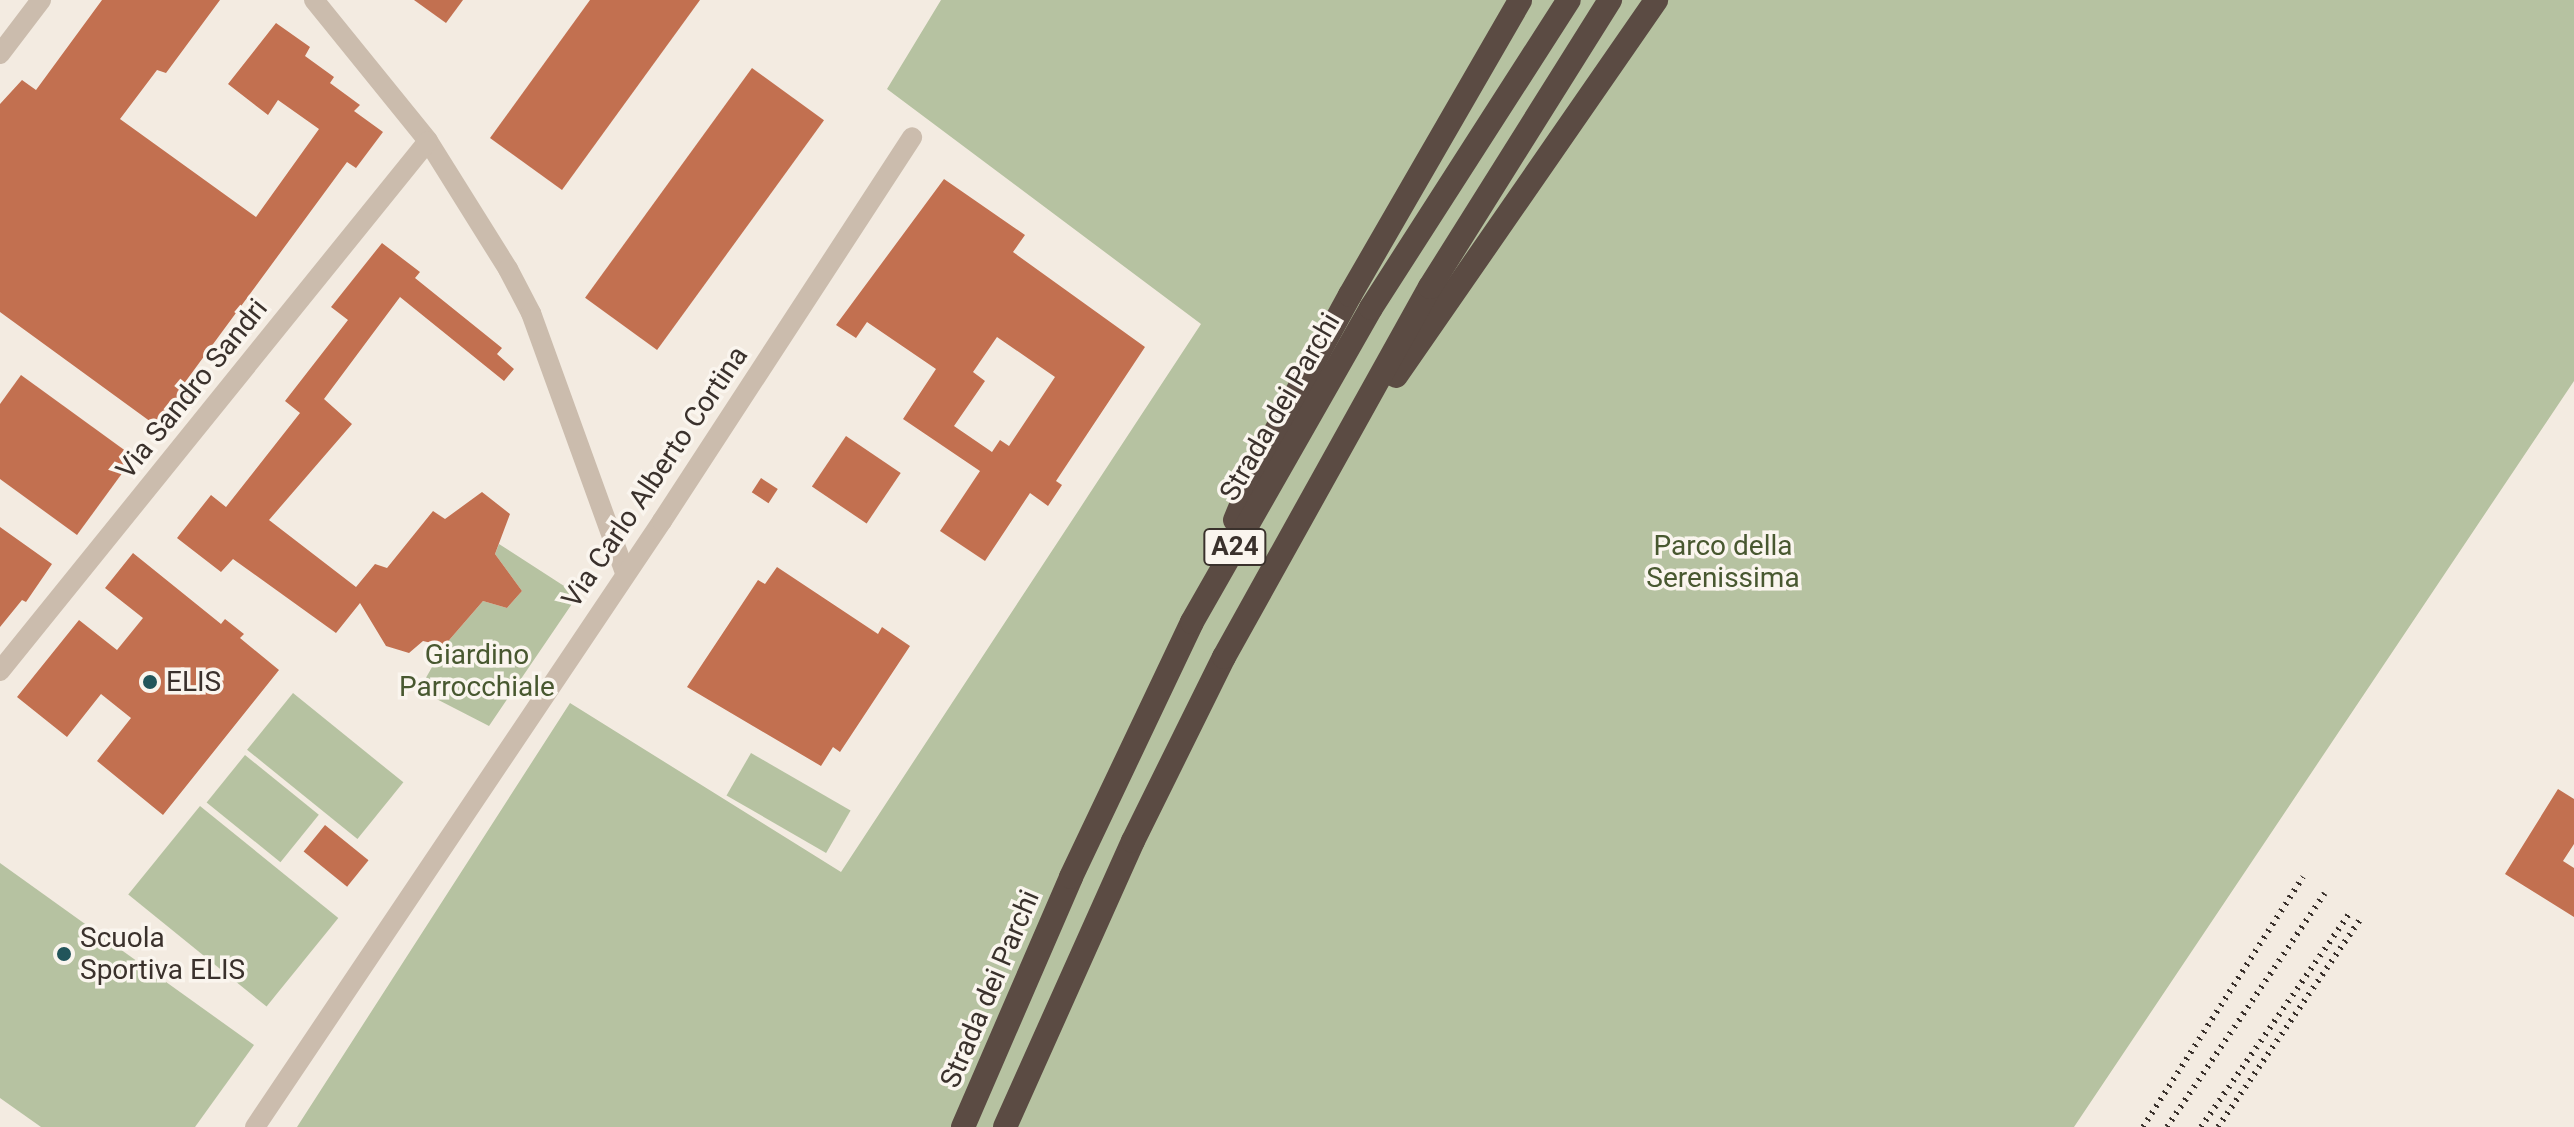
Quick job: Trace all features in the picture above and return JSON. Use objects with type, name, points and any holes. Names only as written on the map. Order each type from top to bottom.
[{"type":"highway","points":[[1192,622],[1260,460],[1520,0]]},
{"type":"highway","name":"Strada dei Parchi","points":[[963,1127],[1071,877],[1192,622],[1371,308],[1569,0]]},
{"type":"highway","name":"A24","points":[[1005,1127],[1133,841],[1224,657],[1430,287],[1610,0]]},
{"type":"highway","points":[[1319,487],[1656,0]]},
{"type":"street","points":[[0,54],[41,0]]},
{"type":"street","points":[[314,0],[428,141],[531,313],[625,573]]},
{"type":"street","name":"Via Carlo Alberto Cortina","points":[[255,1127],[912,137]]},
{"type":"street","name":"Via Sandro Sandri","points":[[0,671],[428,141]]},
{"type":"green space","name":"Parco della Serenissima","points":[[941,0],[2574,0],[2574,381],[2074,1127],[297,1127],[570,703],[841,872],[1201,324],[887,89]]},
{"type":"green space","name":"Giardino Parrocchiale","points":[[499,544],[578,595],[489,726],[419,690],[444,646],[483,601],[507,608],[522,591],[495,554]]},
{"type":"green space","points":[[293,693],[403,782],[357,839],[247,750]]},
{"type":"green space","points":[[751,753],[851,810],[826,853],[726,795]]},
{"type":"green space","points":[[245,755],[319,815],[280,862],[207,802]]},
{"type":"green space","name":"Scuola Sportiva ELIS","points":[[200,806],[338,918],[267,1007],[128,895]]},
{"type":"green space","name":"Scuola Sportiva ELIS","points":[[0,863],[254,1045],[195,1127],[41,1127],[0,1098]]},
{"type":"building","points":[[102,0],[220,0],[166,73],[157,70],[120,119],[256,217],[319,129],[278,100],[268,115],[228,84],[276,23],[310,47],[305,56],[334,77],[330,83],[360,105],[354,111],[383,132],[356,168],[347,162],[180,389],[189,397],[162,430],[0,312],[0,104],[22,80],[36,90]]},
{"type":"building","points":[[414,0],[463,0],[446,23]]},
{"type":"building","points":[[590,0],[700,0],[562,190],[490,138]]},
{"type":"building","points":[[752,68],[824,120],[657,350],[585,298]]},
{"type":"building","points":[[944,179],[1025,235],[1013,252],[1145,347],[1056,481],[1062,485],[1048,506],[1030,493],[985,561],[940,531],[980,471],[903,419],[936,369],[867,322],[856,338],[836,325]],"holes":[[[997,337],[1055,377],[1009,446],[1000,440],[992,452],[954,426],[985,381],[973,372]]]},
{"type":"building","points":[[382,243],[420,272],[415,278],[502,348],[497,354],[514,369],[504,381],[400,297],[324,399],[352,424],[269,520],[356,587],[375,564],[387,568],[433,511],[445,519],[482,492],[510,514],[495,554],[522,591],[507,608],[483,601],[444,646],[423,641],[409,653],[386,646],[360,603],[336,633],[233,559],[221,572],[177,538],[211,495],[226,507],[300,413],[285,401],[348,320],[331,307]]},
{"type":"building","points":[[21,375],[134,457],[77,535],[0,479],[0,404]]},
{"type":"building","points":[[846,436],[901,473],[867,523],[812,487]]},
{"type":"building","points":[[761,478],[778,489],[769,503],[752,492]]},
{"type":"building","points":[[0,527],[52,564],[26,602],[22,600],[0,627]]},
{"type":"building","name":"ELIS","points":[[133,553],[221,624],[225,619],[244,634],[240,638],[279,670],[163,815],[97,761],[131,718],[101,694],[67,737],[17,697],[79,620],[117,650],[143,618],[105,588]]},
{"type":"building","points":[[777,567],[878,634],[882,627],[910,646],[840,752],[833,747],[821,766],[687,687],[758,580],[765,584]]},
{"type":"building","points":[[2558,789],[2574,799],[2574,844],[2563,861],[2574,868],[2574,917],[2505,874]]},
{"type":"building","points":[[325,825],[369,860],[347,887],[304,851]]},
{"type":"railway","points":[[2143,1127],[2303,877]]},
{"type":"railway","points":[[2167,1127],[2325,893]]},
{"type":"railway","points":[[2201,1127],[2351,911]]},
{"type":"railway","points":[[2218,1127],[2361,918]]},
{"type":"place","name":"ELIS","points":[[150,682]]},
{"type":"place","name":"Scuola Sportiva ELIS","points":[[64,954]]}]
